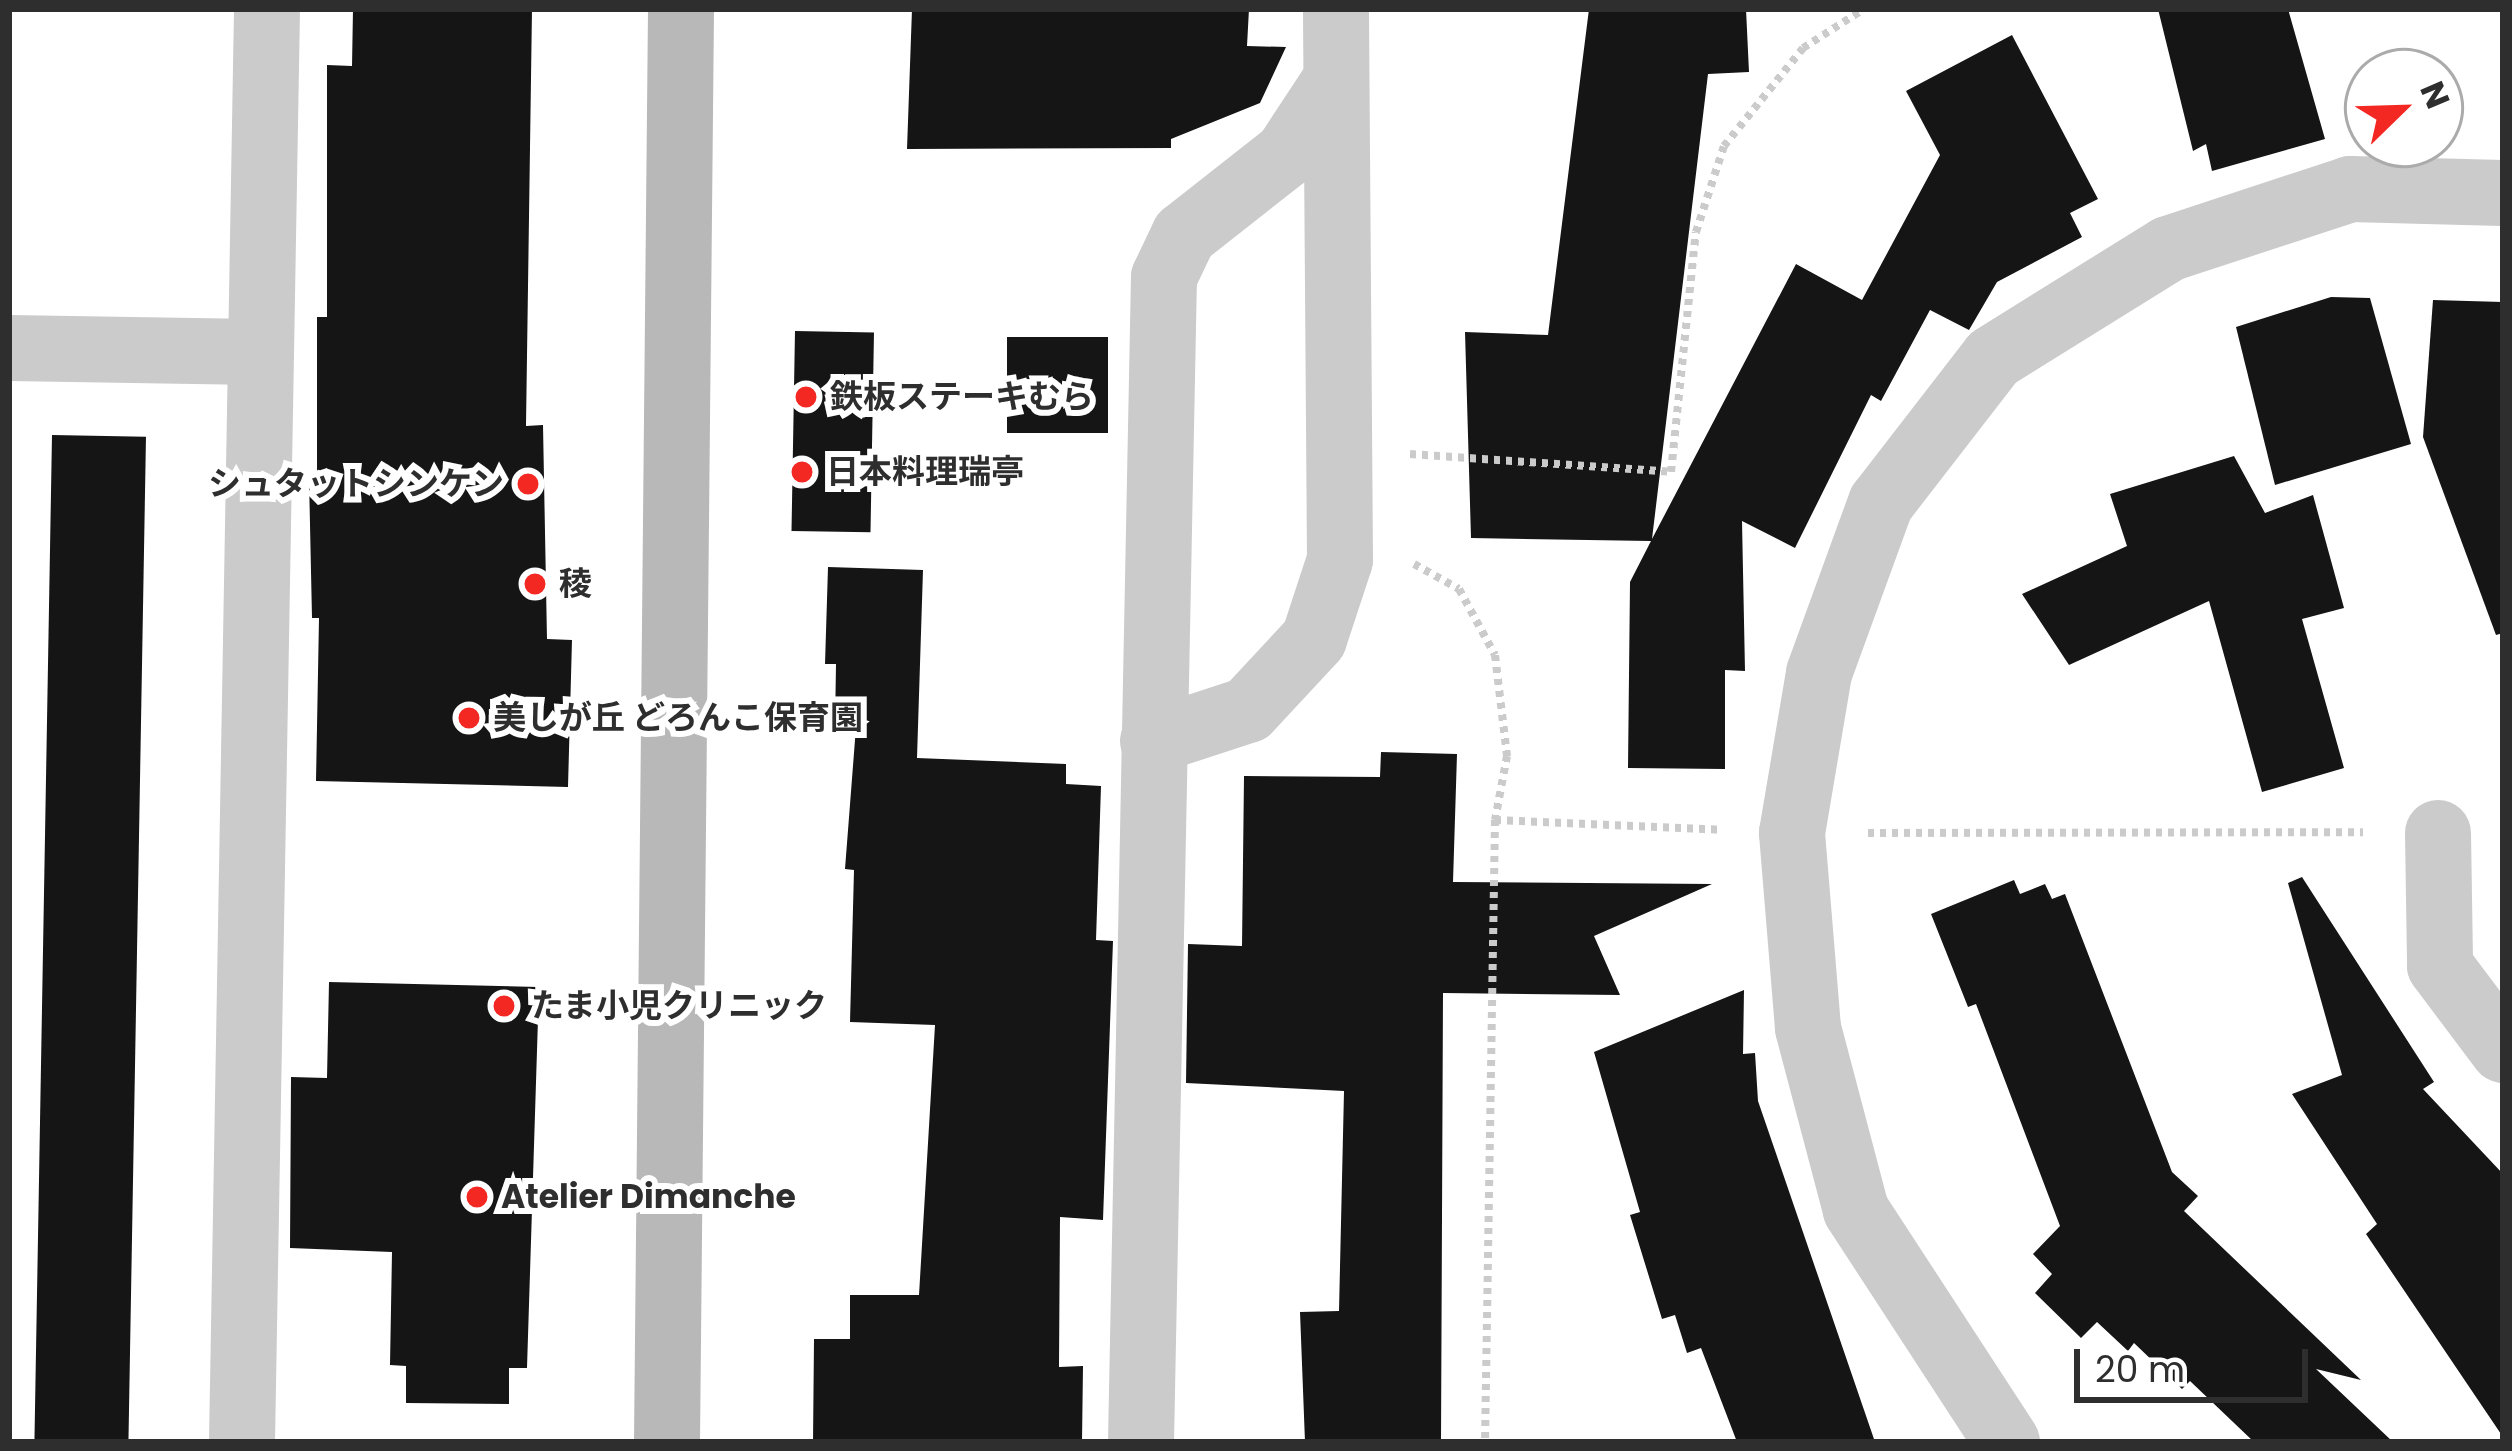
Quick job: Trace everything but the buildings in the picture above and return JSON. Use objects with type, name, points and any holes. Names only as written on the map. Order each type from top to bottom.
[{"type":"street","points":[[242,1442],[267,9]]},
{"type":"street","points":[[667,1442],[681,9]]},
{"type":"street","points":[[1153,741],[1248,710],[1314,639],[1340,560],[1336,9]]},
{"type":"street","points":[[1141,1442],[1164,278],[1184,235],[1287,154],[1335,81]]},
{"type":"street","points":[[2007,1442],[1856,1210],[1808,1028],[1792,833],[1819,674],[1881,503],[1993,358],[2168,249],[2350,189],[2503,193]]},
{"type":"street","points":[[9,347],[262,352]]},
{"type":"street","points":[[2438,833],[2440,966],[2503,1050]]},
{"type":"path","points":[[1409,454],[1671,472],[1696,232],[1724,146],[1804,48],[1864,9]]},
{"type":"path","points":[[1340,560],[1413,564],[1459,589],[1495,655],[1507,756],[1495,820],[1485,1442]]},
{"type":"path","points":[[1495,820],[1792,833],[2297,831]]},
{"type":"place","name":"鉄板ステーキむら","points":[[806,397]]},
{"type":"place","name":"日本料理瑞亭","points":[[802,472]]},
{"type":"place","name":"シュタットシンケン","points":[[528,484]]},
{"type":"place","name":"稜","points":[[535,584]]},
{"type":"place","name":"美しが丘 どろんこ保育園","points":[[469,718]]},
{"type":"place","name":"たま小児クリニック","points":[[504,1006]]},
{"type":"place","name":"Atelier Dimanche","points":[[477,1197]]}]
